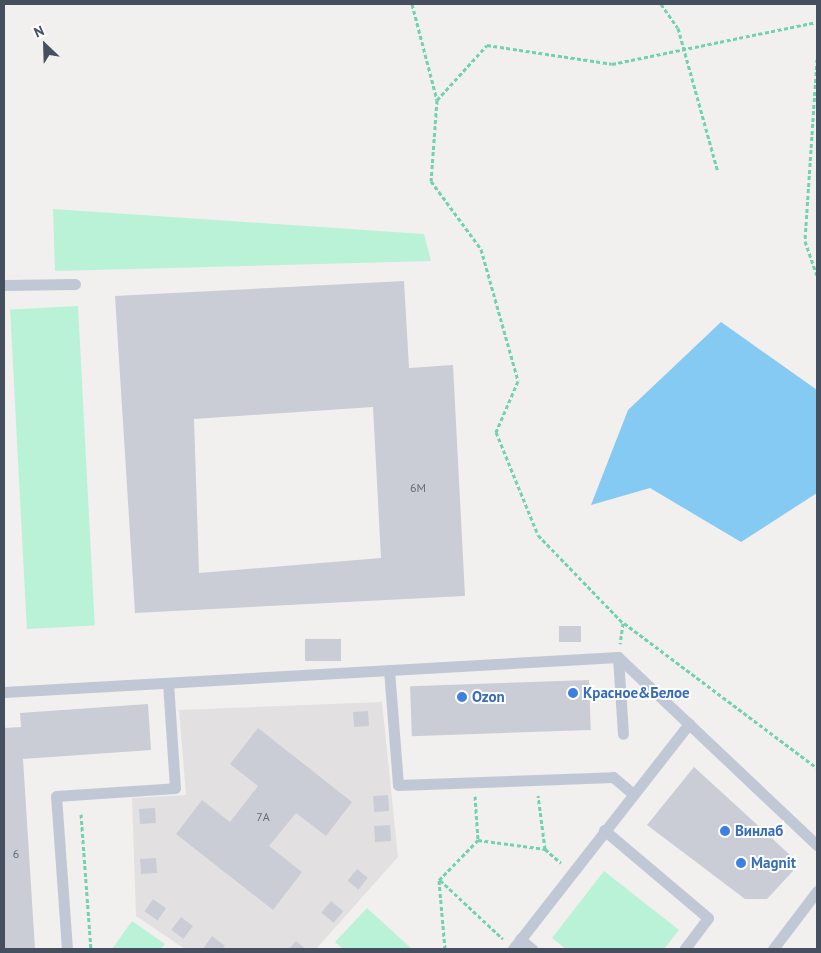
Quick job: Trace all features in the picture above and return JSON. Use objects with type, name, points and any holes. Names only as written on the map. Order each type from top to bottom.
[{"type":"lane","points":[[4,285],[75,284]]},
{"type":"lane","points":[[618,657],[622,734]]},
{"type":"lane","points":[[4,692],[618,657],[817,845]]},
{"type":"lane","points":[[389,670],[398,785],[613,777],[633,794]]},
{"type":"lane","points":[[67,949],[56,796],[175,788],[168,682]]},
{"type":"lane","points":[[513,949],[604,830],[689,724]]},
{"type":"lane","points":[[604,830],[708,918],[685,949]]},
{"type":"lane","points":[[773,949],[817,891]]},
{"type":"lane","points":[[520,939],[532,949]]},
{"type":"path","points":[[412,4],[437,100],[431,181],[481,249],[518,381],[496,432],[538,535],[623,623],[817,768]]},
{"type":"path","points":[[661,4],[678,28],[718,172]]},
{"type":"path","points":[[437,100],[487,45],[612,64],[817,22]]},
{"type":"path","points":[[817,59],[805,241],[817,275]]},
{"type":"path","points":[[618,657],[623,623]]},
{"type":"path","points":[[537,780],[545,849]]},
{"type":"path","points":[[445,949],[439,880],[478,840],[474,782]]},
{"type":"path","points":[[82,814],[91,949]]},
{"type":"path","points":[[478,840],[545,849],[572,873]]},
{"type":"path","points":[[439,880],[513,949]]},
{"type":"shaded area","points":[[382,702],[398,857],[316,949],[185,949],[136,916],[132,798],[186,795],[179,710]]},
{"type":"green space","points":[[53,209],[424,234],[431,261],[55,271]]},
{"type":"green space","points":[[78,306],[95,626],[27,629],[10,310]]},
{"type":"green space","points":[[604,871],[679,930],[664,949],[566,949],[552,938]]},
{"type":"green space","points":[[367,908],[412,949],[343,949],[335,942]]},
{"type":"green space","points":[[132,921],[165,944],[161,949],[112,949]]},
{"type":"water","points":[[721,322],[817,390],[817,493],[741,542],[650,488],[591,505],[628,410]]},
{"type":"building","points":[[404,281],[409,368],[453,365],[465,596],[135,613],[115,296]],"holes":[[[373,407],[381,558],[199,573],[194,419]]]},
{"type":"building","points":[[559,626],[581,626],[581,642],[559,642]]},
{"type":"building","points":[[305,639],[341,639],[341,661],[305,661]]},
{"type":"building","points":[[589,680],[591,730],[412,736],[410,686]]},
{"type":"building","points":[[148,704],[151,750],[23,759],[35,949],[4,949],[4,728],[21,727],[20,713]]},
{"type":"building","points":[[368,711],[369,726],[354,727],[353,712]]},
{"type":"building","points":[[258,728],[352,802],[326,836],[296,813],[269,846],[302,872],[273,910],[176,834],[202,800],[230,822],[258,786],[230,764]]},
{"type":"building","points":[[694,767],[789,854],[793,871],[767,899],[745,899],[647,825]]},
{"type":"building","points":[[388,795],[389,811],[374,812],[373,796]]},
{"type":"building","points":[[155,808],[156,823],[140,824],[139,809]]},
{"type":"building","points":[[390,825],[391,841],[375,842],[374,826]]},
{"type":"building","points":[[156,858],[157,873],[141,874],[140,859]]},
{"type":"building","points":[[357,869],[368,878],[358,889],[348,881]]},
{"type":"building","points":[[153,899],[166,908],[158,920],[144,911]]},
{"type":"building","points":[[331,901],[343,911],[334,923],[321,912]]},
{"type":"building","points":[[181,917],[193,926],[183,939],[171,930]]},
{"type":"building","points":[[212,936],[225,946],[222,949],[203,949]]},
{"type":"building","points":[[296,941],[306,949],[289,949]]},
{"type":"place","name":"Красное&Белое","points":[[573,693]]},
{"type":"place","name":"Ozon","points":[[462,697]]},
{"type":"place","name":"Винлаб","points":[[725,831]]},
{"type":"place","name":"Magnit","points":[[741,863]]}]
